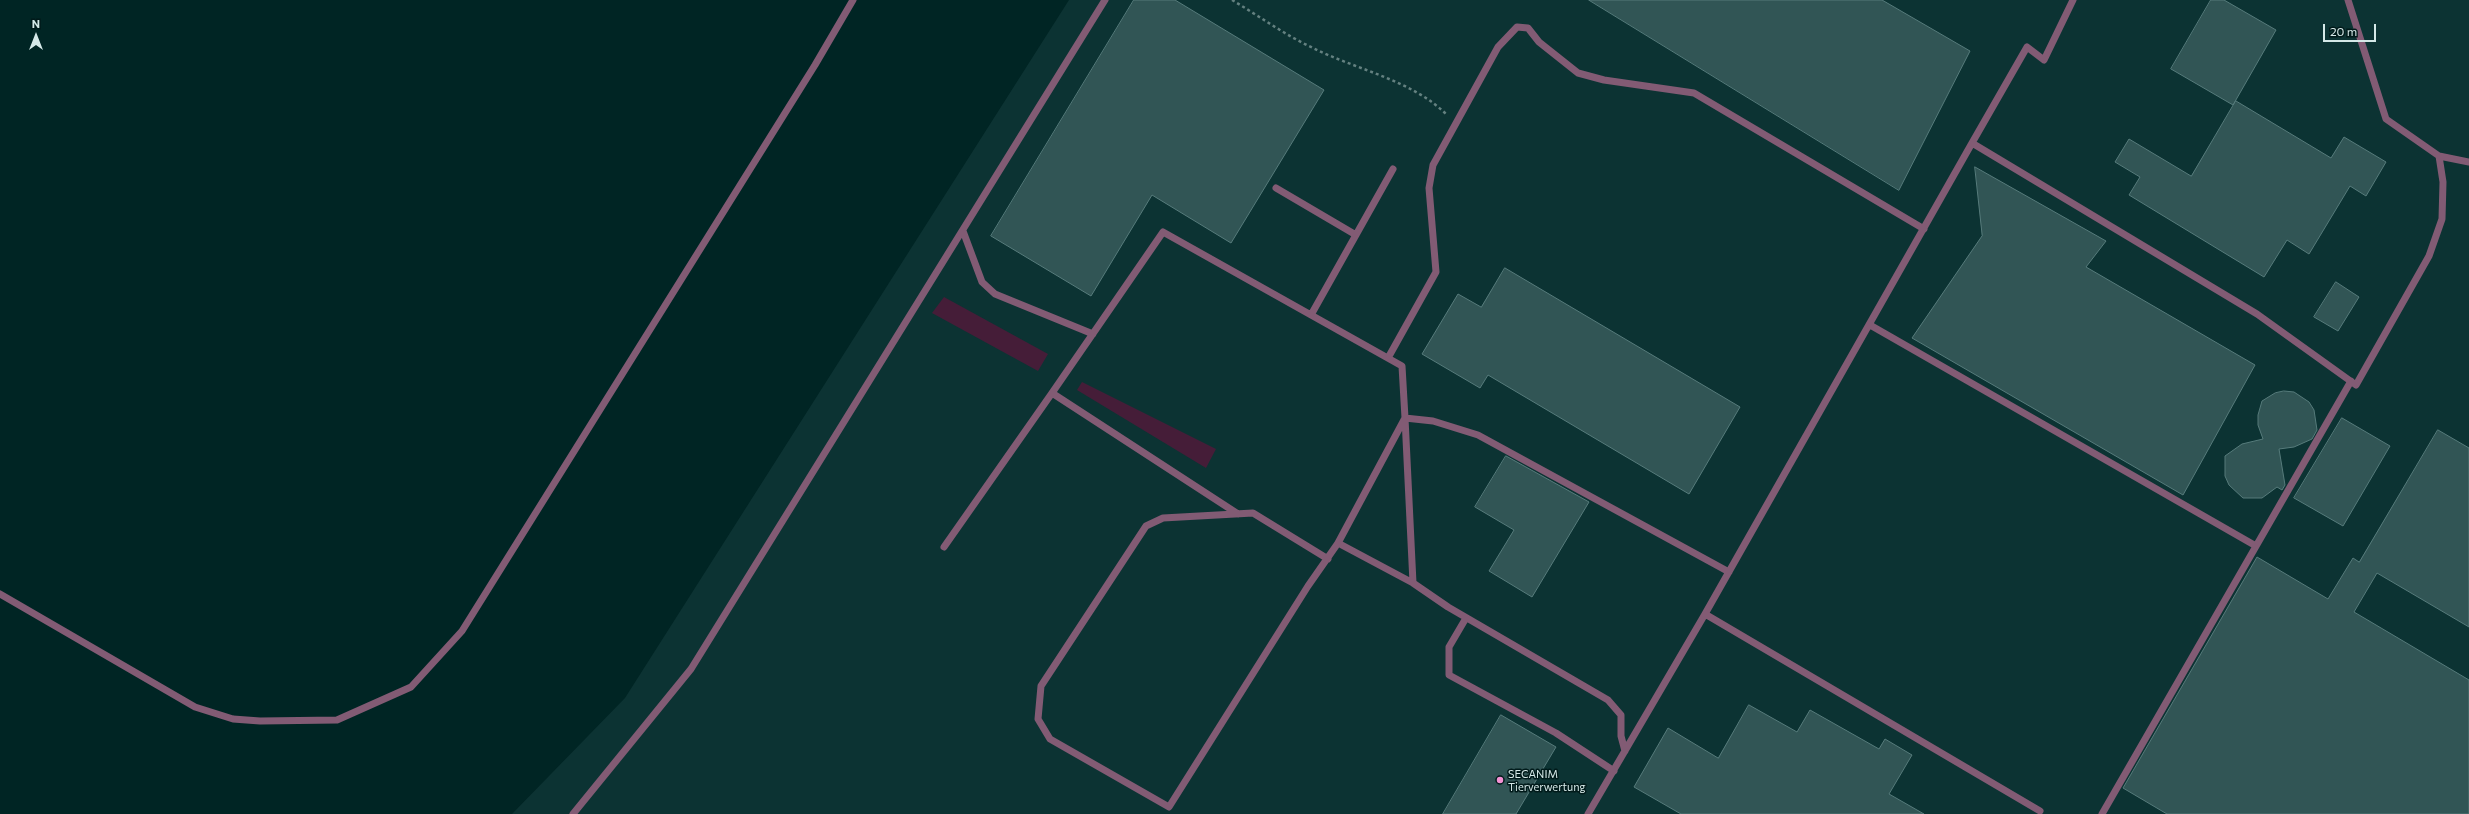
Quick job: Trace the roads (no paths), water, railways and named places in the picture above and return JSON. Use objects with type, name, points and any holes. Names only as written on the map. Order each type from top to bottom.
[{"type":"lane","points":[[0,594],[195,707],[233,719],[260,721],[337,720],[411,687],[462,631],[815,65],[853,0]]},
{"type":"lane","points":[[573,814],[691,669],[1106,0]]},
{"type":"lane","points":[[1588,814],[1705,614],[2028,47],[2044,60],[2073,0]]},
{"type":"lane","points":[[2348,0],[2386,119],[2439,156],[2469,162]]},
{"type":"lane","points":[[1388,358],[1436,272],[1429,188],[1433,165],[1498,47],[1518,27],[1528,28],[1539,42],[1578,73],[1604,80],[1694,93],[1924,229]]},
{"type":"lane","points":[[1972,143],[2257,314],[2356,385],[2429,256],[2442,220],[2443,182],[2439,156]]},
{"type":"lane","points":[[1311,315],[1393,169]]},
{"type":"lane","points":[[1276,188],[1356,235]]},
{"type":"lane","points":[[963,231],[982,282],[995,294],[1092,334]]},
{"type":"lane","points":[[944,547],[1162,232],[1402,366],[1413,583]]},
{"type":"lane","points":[[1870,325],[2256,546]]},
{"type":"lane","points":[[2102,814],[2351,381]]},
{"type":"lane","points":[[1052,393],[1239,514]]},
{"type":"lane","points":[[1405,418],[1433,421],[1478,435],[1729,572]]},
{"type":"lane","points":[[1328,559],[1253,513],[1163,518],[1146,526],[1040,686],[1038,720],[1050,739],[1169,806],[1308,586],[1328,559],[1338,543],[1405,418]]},
{"type":"lane","points":[[1338,543],[1413,583],[1466,618],[1608,700],[1620,715],[1620,736],[1625,751]]},
{"type":"lane","points":[[1705,614],[2039,812],[2048,814]]},
{"type":"lane","points":[[1466,618],[1449,647],[1449,675],[1556,733],[1614,770]]},
{"type":"place","name":"SECANIM Tierverwertung","points":[[1500,780]]}]
